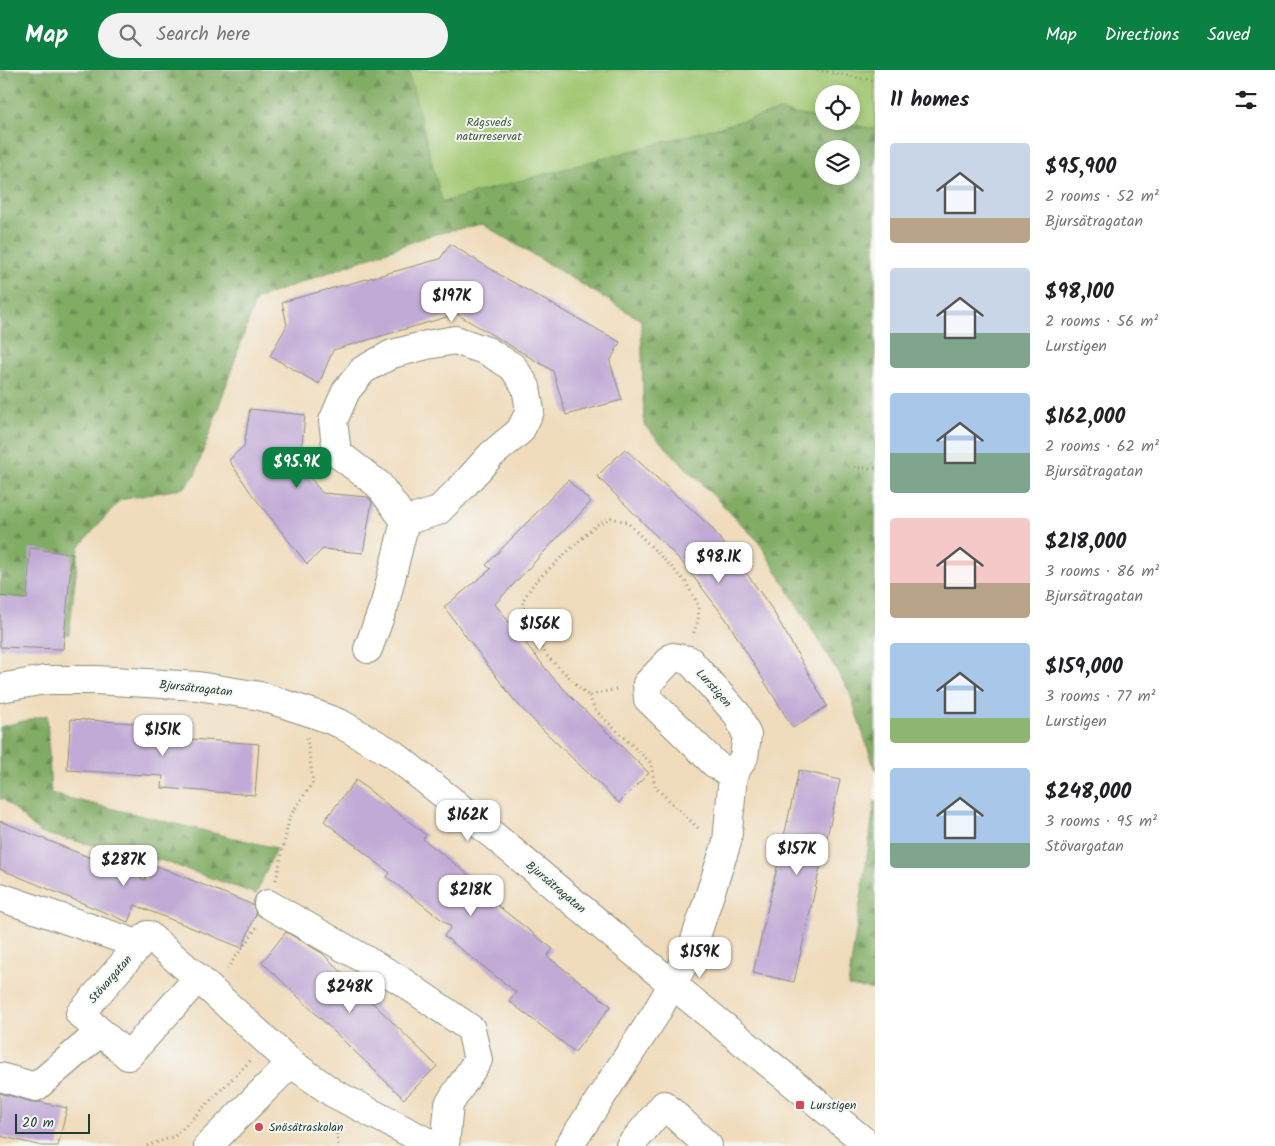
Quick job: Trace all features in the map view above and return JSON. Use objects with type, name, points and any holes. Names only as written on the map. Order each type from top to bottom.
[{"type":"street","points":[[368,649],[385,603],[405,521],[379,485],[337,453],[333,421],[346,391],[363,370],[392,354],[455,340],[487,351],[513,367],[526,387],[530,411],[520,431],[492,455],[438,511],[405,521]]},
{"type":"street","name":"Bjursätragatan","points":[[0,688],[45,680],[95,680],[198,686],[260,696],[341,724],[393,754],[870,1146]]},
{"type":"street","points":[[569,1146],[655,1015],[692,949],[727,842],[733,775]]},
{"type":"street","points":[[0,897],[140,945]]},
{"type":"street","points":[[268,904],[397,978],[471,1029],[478,1060],[449,1104],[445,1146]]},
{"type":"street","name":"Stövargatan","points":[[198,978],[128,1056],[80,1014],[148,935],[198,978],[291,1063],[333,1093],[435,1146]]},
{"type":"street","points":[[0,1077],[36,1087],[100,1032]]},
{"type":"street","points":[[208,1146],[291,1063]]},
{"type":"street","points":[[630,1146],[664,1105],[708,1146]]},
{"type":"path","points":[[817,70],[875,81]]},
{"type":"path","points":[[854,468],[875,468]]},
{"type":"path","points":[[691,638],[698,621],[699,606],[685,581],[627,522],[611,518],[596,525],[534,584],[523,600],[524,620],[548,657],[590,696],[596,711],[651,763],[654,787],[700,830]]},
{"type":"path","points":[[590,696],[616,689]]},
{"type":"path","points":[[290,816],[312,782],[306,738]]},
{"type":"path","points":[[147,1146],[175,1136],[253,1058]]},
{"type":"path","points":[[335,1120],[338,1146]]},
{"type":"green space","points":[[0,70],[875,70],[875,770],[849,691],[759,542],[644,425],[641,320],[482,224],[431,235],[256,299],[195,475],[184,488],[120,500],[79,547],[69,634],[23,640],[0,648]]},
{"type":"green space","name":"Rågsveds naturreservat","points":[[408,70],[875,70],[875,129],[860,126],[860,85],[815,85],[815,117],[778,111],[442,202]]},
{"type":"green space","points":[[47,715],[51,794],[276,848],[256,894],[163,861],[40,833],[3,799],[0,799],[0,727]]},
{"type":"green space","points":[[875,801],[875,990],[848,986]]},
{"type":"building","points":[[450,244],[507,279],[620,342],[610,362],[622,400],[566,415],[553,371],[457,314],[333,350],[319,384],[270,356],[287,325],[282,302],[440,259]]},
{"type":"building","points":[[250,409],[305,415],[302,444],[293,455],[322,493],[368,497],[372,502],[363,553],[323,549],[307,564],[251,493],[229,460],[244,446]]},
{"type":"building","points":[[625,449],[711,527],[737,560],[772,609],[827,706],[793,728],[726,619],[682,562],[597,476]]},
{"type":"building","points":[[568,480],[591,502],[495,604],[550,674],[649,773],[619,803],[514,700],[444,607],[491,569],[486,565]]},
{"type":"building","points":[[30,548],[72,554],[63,649],[0,647],[0,596],[27,599]]},
{"type":"building","points":[[71,719],[165,725],[164,737],[259,744],[255,795],[162,788],[163,776],[67,770]]},
{"type":"building","points":[[799,770],[840,780],[794,982],[753,973]]},
{"type":"building","points":[[356,780],[426,835],[423,839],[488,890],[484,895],[553,949],[547,956],[611,1006],[575,1052],[509,1001],[516,992],[444,936],[451,927],[387,877],[390,873],[324,821]]},
{"type":"building","points":[[0,821],[145,880],[152,864],[253,905],[256,914],[242,948],[135,905],[128,922],[0,869]]},
{"type":"building","points":[[286,932],[322,953],[437,1066],[404,1099],[262,962]]},
{"type":"building","points":[[0,1093],[32,1102],[67,1108],[58,1146],[42,1146],[0,1136]]},
{"type":"place","name":"Lurstigen","points":[[800,1105]]},
{"type":"place","name":"Snösätraskolan","points":[[259,1127]]}]
